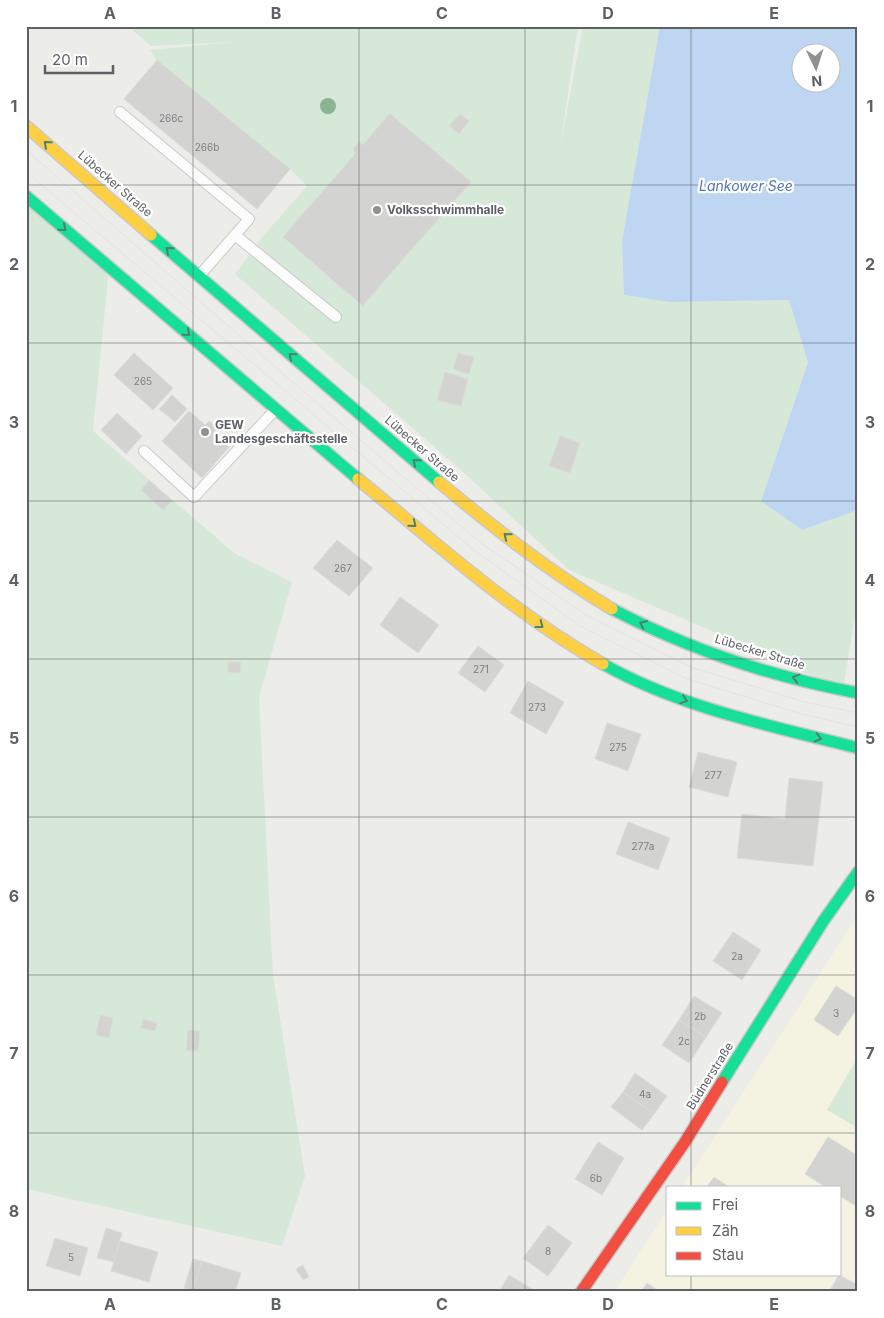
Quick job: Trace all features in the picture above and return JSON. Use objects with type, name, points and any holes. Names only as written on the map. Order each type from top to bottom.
[{"type":"street","name":"Lübecker Straße","points":[[26,126],[453,494],[534,558],[590,596],[642,624],[693,646],[748,665],[858,693]]},
{"type":"street","points":[[26,196],[348,471],[471,572],[550,633],[608,667],[679,699],[737,718],[858,748]]},
{"type":"street","name":"Büdnerstraße","points":[[581,1292],[685,1142],[824,920],[858,872]]},
{"type":"lane","points":[[120,112],[249,219],[200,276]]},
{"type":"lane","points":[[235,235],[336,317]]},
{"type":"lane","points":[[144,451],[194,497],[276,409]]},
{"type":"shaded area","points":[[128,26],[578,26],[560,148],[583,26],[660,26],[622,241],[624,295],[669,302],[789,300],[808,361],[761,501],[802,530],[858,510],[858,596],[843,690],[745,645],[569,570],[461,470],[235,274],[264,235],[307,186],[290,169],[157,60],[150,50],[235,42],[151,46]]},
{"type":"shaded area","points":[[26,196],[109,267],[93,431],[234,553],[292,582],[259,697],[273,975],[305,1176],[282,1246],[26,1189]]},
{"type":"shaded area","points":[[858,915],[858,1292],[614,1292],[666,1212],[666,1276],[842,1276],[842,1186],[683,1186]]},
{"type":"shaded area","points":[[858,1057],[858,1128],[827,1110]]},
{"type":"water","name":"Lankower See","points":[[660,26],[858,26],[858,510],[802,530],[761,501],[808,362],[789,300],[669,302],[624,295],[622,241]]},
{"type":"building","points":[[157,60],[290,169],[257,209],[124,99]]},
{"type":"building","name":"Volksschwimmhalle","points":[[389,113],[471,182],[363,305],[364,307],[283,237],[356,153],[353,149],[359,142],[363,145]]},
{"type":"building","points":[[460,114],[469,121],[459,134],[449,126]]},
{"type":"building","points":[[134,353],[173,388],[153,410],[114,375]]},
{"type":"building","points":[[458,353],[474,357],[469,374],[453,369]]},
{"type":"building","points":[[445,372],[468,379],[461,406],[437,400]]},
{"type":"building","points":[[172,395],[187,409],[175,422],[159,409]]},
{"type":"building","points":[[189,411],[205,425],[209,421],[217,428],[213,433],[229,447],[202,478],[162,441]]},
{"type":"building","points":[[117,413],[142,436],[126,454],[101,430]]},
{"type":"building","points":[[560,436],[580,443],[570,473],[549,466]]},
{"type":"building","points":[[149,480],[172,501],[163,510],[141,490]]},
{"type":"building","points":[[337,540],[373,568],[349,596],[313,568]]},
{"type":"building","points":[[400,597],[439,625],[418,653],[380,625]]},
{"type":"building","points":[[478,646],[504,665],[485,692],[458,673]]},
{"type":"building","points":[[228,662],[241,662],[240,673],[228,672]]},
{"type":"building","points":[[528,681],[564,702],[546,734],[510,713]]},
{"type":"building","points":[[607,723],[641,734],[628,771],[595,759]]},
{"type":"building","points":[[698,752],[737,762],[728,797],[689,787]]},
{"type":"building","points":[[789,778],[823,782],[813,866],[737,858],[742,814],[785,819]]},
{"type":"building","points":[[628,822],[670,838],[658,870],[616,854]]},
{"type":"building","points":[[733,932],[761,950],[742,980],[713,961]]},
{"type":"building","points":[[836,986],[858,1000],[858,1007],[838,1036],[814,1020]]},
{"type":"building","points":[[694,996],[722,1013],[706,1037],[679,1020]]},
{"type":"building","points":[[100,1015],[113,1018],[109,1038],[96,1035]]},
{"type":"building","points":[[143,1019],[157,1023],[155,1031],[141,1028]]},
{"type":"building","points":[[679,1020],[706,1037],[689,1063],[662,1045]]},
{"type":"building","points":[[188,1030],[200,1031],[198,1051],[186,1050]]},
{"type":"building","points":[[635,1073],[667,1096],[654,1114],[623,1092]]},
{"type":"building","points":[[623,1092],[654,1114],[642,1130],[611,1107]]},
{"type":"building","points":[[828,1137],[858,1156],[858,1207],[842,1197],[842,1186],[824,1186],[805,1174]]},
{"type":"building","points":[[598,1142],[624,1158],[602,1195],[575,1179]]},
{"type":"building","points":[[714,1177],[728,1186],[708,1186]]},
{"type":"building","points":[[548,1225],[572,1243],[548,1276],[523,1258]]},
{"type":"building","points":[[106,1228],[122,1233],[114,1262],[97,1258]]},
{"type":"building","points":[[55,1238],[88,1248],[80,1276],[46,1266]]},
{"type":"building","points":[[120,1241],[158,1252],[149,1282],[111,1271]]},
{"type":"building","points":[[193,1259],[202,1261],[193,1291],[184,1288]]},
{"type":"building","points":[[202,1261],[241,1273],[235,1292],[192,1292]]},
{"type":"building","points":[[303,1265],[309,1277],[303,1280],[296,1269]]},
{"type":"building","points":[[509,1275],[537,1292],[499,1292]]},
{"type":"building","points":[[838,1276],[858,1285],[858,1292],[829,1292]]},
{"type":"building","points":[[647,1283],[660,1292],[641,1292]]},
{"type":"tram line","points":[[26,150],[481,543],[586,615],[693,668],[805,702],[858,713]]},
{"type":"tram line","points":[[26,172],[475,551],[580,626],[687,679],[802,714],[858,727]]},
{"type":"traffic: fast","points":[[26,196],[358,479]]},
{"type":"traffic: fast","points":[[151,235],[439,482]]},
{"type":"traffic: fast","points":[[612,609],[671,637],[732,660],[794,679],[858,693]]},
{"type":"traffic: fast","points":[[603,664],[664,693],[695,704],[858,748]]},
{"type":"traffic: fast","points":[[722,1082],[824,920],[858,872]]},
{"type":"traffic: slow","points":[[26,126],[151,235]]},
{"type":"traffic: slow","points":[[358,479],[476,577],[538,623],[603,664]]},
{"type":"traffic: slow","points":[[439,482],[523,549],[612,609]]},
{"type":"traffic: jam","points":[[581,1292],[685,1142],[722,1082]]},
{"type":"place","name":"Volksschwimmhalle","points":[[377,210]]},
{"type":"place","name":"GEW Landesgeschäftsstelle","points":[[205,432]]}]
